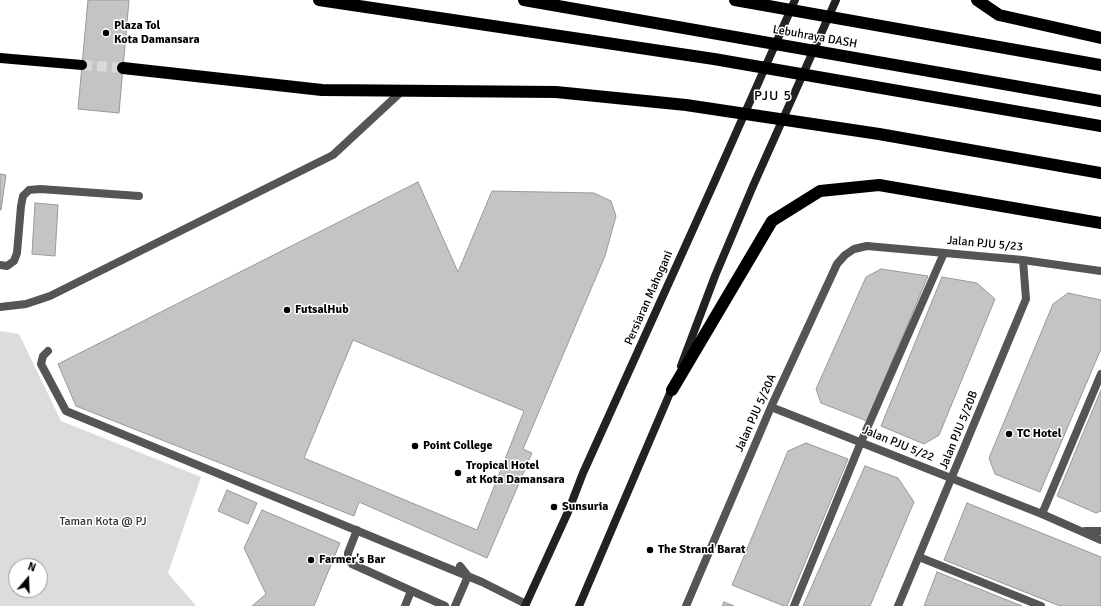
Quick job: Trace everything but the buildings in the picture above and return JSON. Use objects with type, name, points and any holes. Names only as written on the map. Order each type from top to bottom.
[{"type":"highway","points":[[319,0],[714,60],[1101,126]]},
{"type":"highway","name":"Lebuhraya DASH","points":[[524,0],[1101,101]]},
{"type":"highway","name":"Lebuhraya DASH","points":[[735,0],[1101,65]]},
{"type":"highway","points":[[977,0],[999,15],[1101,38]]},
{"type":"highway","points":[[123,68],[322,90],[556,92],[686,105],[880,134],[1101,174]]},
{"type":"highway","points":[[672,390],[772,222],[820,191],[879,185],[1101,223]]},
{"type":"main road","name":"Persiaran Mahogani","points":[[526,605],[568,512],[583,472],[795,0]]},
{"type":"main road","points":[[579,606],[672,390],[715,276],[753,186],[836,0]]},
{"type":"main road","points":[[0,58],[82,65]]},
{"type":"street","points":[[0,307],[26,304],[56,293],[333,155],[402,91]]},
{"type":"street","points":[[0,265],[6,266],[14,261],[17,253],[20,206],[23,196],[29,190],[40,189],[139,196]]},
{"type":"street","name":"Jalan PJU 5/23","points":[[867,246],[1023,260],[1101,271]]},
{"type":"street","name":"Jalan PJU 5/20A","points":[[686,606],[771,407],[837,264],[845,255],[854,249],[867,246]]},
{"type":"street","points":[[794,606],[861,442],[944,253]]},
{"type":"street","name":"Jalan PJU 5/20B","points":[[898,606],[1026,299],[1023,260]]},
{"type":"street","points":[[48,351],[43,356],[41,364],[66,411],[468,576],[526,605]]},
{"type":"street","points":[[1042,514],[1101,374]]},
{"type":"street","name":"Jalan PJU 5/22","points":[[771,407],[1042,514],[1101,540]]},
{"type":"street","points":[[357,530],[348,553],[348,559],[352,564],[445,606]]},
{"type":"street","points":[[1082,531],[1101,531]]},
{"type":"street","points":[[919,557],[1040,606]]},
{"type":"street","points":[[460,566],[468,576]]},
{"type":"street","points":[[455,606],[468,576]]},
{"type":"street","points":[[405,606],[411,591]]},
{"type":"green space","name":"Taman Kota @ PJ","points":[[0,331],[19,334],[61,421],[201,477],[168,573],[196,606],[0,606]]},
{"type":"tunnel","points":[[82,65],[123,68]]},
{"type":"place","name":"Plaza Tol Kota Damansara","points":[[106,33]]},
{"type":"place","name":"FutsalHub","points":[[287,310]]},
{"type":"place","name":"TC Hotel","points":[[1009,434]]},
{"type":"place","name":"Point College","points":[[415,446]]},
{"type":"place","name":"Tropical Hotel at Kota Damansara","points":[[458,473]]},
{"type":"place","name":"Sunsuria","points":[[554,507]]},
{"type":"place","name":"The Strand Barat","points":[[650,550]]},
{"type":"place","name":"Farmer's Bar","points":[[311,560]]},
{"type":"district","name":"PJU 5","points":[[773,96]]}]
